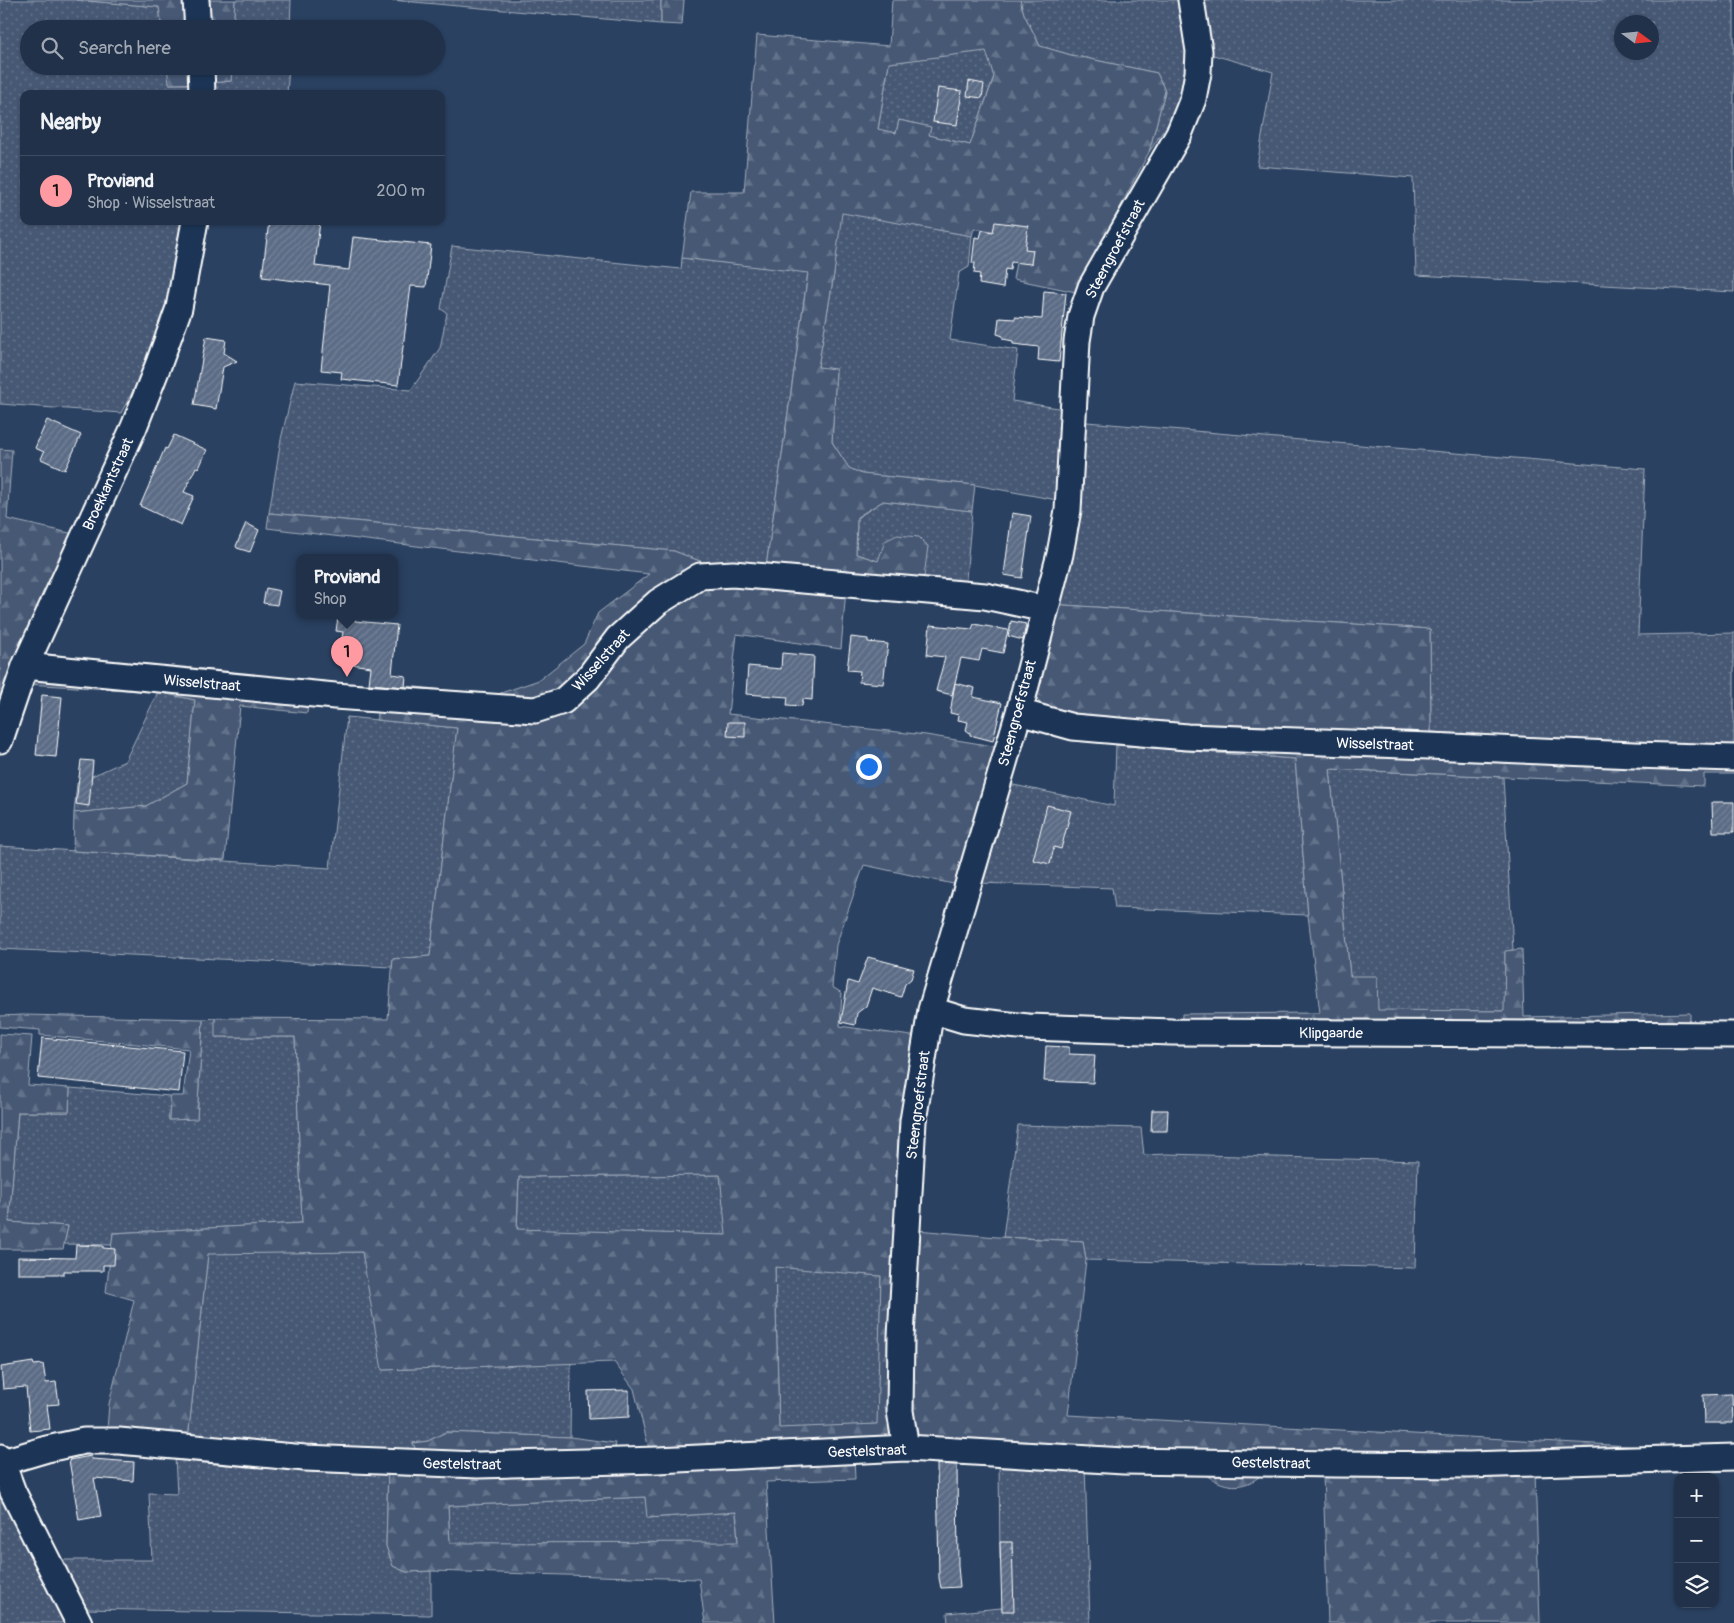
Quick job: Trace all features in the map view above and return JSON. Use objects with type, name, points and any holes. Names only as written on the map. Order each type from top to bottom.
[{"type":"street","points":[[196,0],[197,20]]},
{"type":"street","name":"Steengroefstraat","points":[[906,1448],[900,1411],[906,1221],[913,1121],[931,1010],[1019,712],[1060,554],[1068,510],[1076,341],[1081,316],[1091,287],[1179,134],[1193,99],[1198,73],[1199,51],[1191,0]]},
{"type":"street","points":[[201,75],[202,90]]},
{"type":"street","name":"Broekkantstraat","points":[[0,740],[25,666],[134,427],[155,372],[179,308],[194,225]]},
{"type":"street","name":"Wisselstraat","points":[[25,666],[335,696],[535,710],[563,701],[588,678],[618,638],[658,602],[700,576],[732,574],[985,596],[1045,609]]},
{"type":"street","name":"Wisselstraat","points":[[1019,712],[1073,727],[1187,737],[1634,756],[1734,758]]},
{"type":"street","name":"Klipgaarde","points":[[931,1010],[964,1020],[1028,1027],[1172,1032],[1734,1035]]},
{"type":"street","name":"Gestelstraat","points":[[1,1459],[84,1442],[119,1441],[305,1458],[478,1466],[668,1460],[906,1448],[1124,1461],[1336,1464],[1470,1465],[1734,1457]]},
{"type":"street","points":[[1,1459],[13,1492],[79,1623]]},
{"type":"green space","points":[[0,0],[76,0],[159,7],[161,20],[20,20],[20,75],[168,75],[170,84],[194,84],[195,90],[20,90],[20,225],[186,225],[184,245],[156,348],[121,413],[0,404]]},
{"type":"green space","points":[[76,0],[235,0],[234,20],[161,20],[159,7]]},
{"type":"green space","points":[[235,0],[291,0],[290,20],[234,20]]},
{"type":"green space","points":[[391,0],[661,0],[661,24]]},
{"type":"green space","points":[[661,0],[684,0],[682,25],[661,24]]},
{"type":"green space","points":[[892,0],[1020,0],[1024,14],[1040,46],[1071,55],[1157,73],[1165,91],[1149,152],[1076,292],[1013,279],[1021,236],[974,228],[972,236],[842,213],[818,367],[836,369],[832,442],[849,468],[862,474],[975,485],[972,511],[883,501],[857,517],[856,554],[878,561],[885,541],[897,535],[919,537],[928,546],[923,585],[847,577],[841,649],[737,634],[728,714],[926,735],[999,747],[958,885],[864,865],[836,945],[832,987],[842,993],[840,1026],[918,1037],[904,1095],[913,1097],[905,1229],[997,1237],[1083,1241],[1086,1260],[1068,1415],[1649,1447],[1535,1473],[1540,1623],[1328,1623],[1323,1476],[1263,1474],[1248,1483],[1234,1486],[1226,1485],[1204,1474],[1205,1457],[650,1453],[634,1389],[614,1362],[382,1370],[362,1252],[208,1254],[188,1439],[107,1430],[109,1404],[134,1300],[106,1292],[113,1233],[302,1223],[295,1037],[215,1037],[215,1018],[388,1019],[393,959],[430,956],[457,728],[376,720],[380,695],[404,698],[406,686],[495,695],[539,680],[584,644],[598,613],[649,574],[267,528],[269,513],[674,551],[705,563],[766,567],[808,273],[682,258],[691,192],[744,192],[757,35],[889,46]],"holes":[[[986,51],[994,77],[970,145],[929,135],[931,127],[899,120],[896,133],[878,129],[889,63]],[[720,1175],[726,1235],[517,1229],[519,1177]],[[775,1267],[881,1276],[877,1424],[779,1428]]]},
{"type":"green space","points":[[1020,0],[1179,0],[1189,70],[1178,109],[1149,152],[1165,91],[1157,73],[1071,55],[1040,46],[1024,14]]},
{"type":"green space","points":[[1193,0],[1734,0],[1734,292],[1416,275],[1413,178],[1257,166],[1273,72],[1203,52]]},
{"type":"green space","points":[[986,50],[994,76],[970,145],[929,135],[930,127],[899,120],[896,133],[878,130],[889,63]]},
{"type":"green space","points":[[168,75],[231,75],[231,81],[169,84]]},
{"type":"green space","points":[[231,75],[288,75],[287,90],[212,90],[212,83],[231,81]]},
{"type":"green space","points":[[841,212],[972,236],[969,267],[959,273],[950,340],[1018,350],[1012,401],[1065,409],[1057,500],[975,485],[862,474],[849,468],[832,442],[836,370],[818,367],[834,274]]},
{"type":"green space","points":[[452,246],[681,269],[682,258],[808,272],[766,567],[705,563],[674,551],[269,513],[281,439],[295,381],[411,390],[440,348],[447,313],[441,309]]},
{"type":"green space","points":[[1075,421],[1645,469],[1638,635],[1734,633],[1734,753],[1431,732],[1430,629],[1049,604]]},
{"type":"green space","points":[[0,449],[12,450],[7,519],[74,534],[0,709]]},
{"type":"green space","points":[[883,501],[972,511],[965,590],[923,585],[878,561],[856,554],[857,518]]},
{"type":"green space","points":[[1049,604],[1430,629],[1431,732],[1734,753],[1734,774],[1704,774],[1704,786],[1330,769],[1350,976],[1377,976],[1378,1010],[1504,1011],[1505,951],[1522,949],[1524,1017],[1690,1013],[1690,1027],[1181,1039],[1182,1014],[1320,1013],[1308,915],[1295,759],[1116,745],[1119,728],[1041,706],[1037,698],[1035,686],[1053,630]]},
{"type":"green space","points":[[39,653],[310,686],[307,713],[240,706],[225,860],[73,851],[74,813],[146,806],[187,783],[195,700],[158,692],[27,684]]},
{"type":"green space","points":[[158,692],[195,700],[187,783],[146,806],[74,813],[77,783],[125,761]]},
{"type":"green space","points":[[347,717],[457,728],[430,956],[393,959],[392,967],[0,949],[0,846],[330,868]]},
{"type":"green space","points":[[1116,745],[1295,759],[1308,915],[1115,908],[1112,888],[979,883],[1004,783],[1114,806]]},
{"type":"green space","points":[[1330,769],[1503,777],[1513,950],[1505,952],[1505,1011],[1377,1011],[1350,976]]},
{"type":"green space","points":[[0,1016],[203,1019],[197,1119],[169,1120],[170,1096],[183,1096],[189,1049],[40,1035],[40,1030],[0,1027]]},
{"type":"green space","points":[[215,1018],[216,1037],[295,1037],[302,1223],[113,1233],[112,1245],[64,1244],[68,1226],[9,1222],[18,1112],[69,1112],[70,1088],[170,1096],[169,1120],[197,1118],[203,1019]]},
{"type":"green space","points":[[0,1034],[32,1036],[28,1085],[70,1088],[69,1112],[18,1112],[9,1222],[68,1226],[63,1249],[0,1249]]},
{"type":"green space","points":[[1018,1125],[1141,1128],[1144,1155],[1167,1154],[1418,1161],[1415,1268],[1086,1260],[1083,1241],[1003,1237]]},
{"type":"green space","points":[[720,1175],[727,1235],[517,1230],[519,1177]]},
{"type":"green space","points":[[363,1252],[383,1370],[571,1363],[570,1437],[446,1432],[428,1441],[413,1443],[418,1455],[188,1439],[208,1253]]},
{"type":"green space","points":[[775,1266],[881,1276],[878,1424],[779,1429]]},
{"type":"green space","points":[[446,1432],[570,1437],[615,1443],[617,1455],[418,1455],[413,1443],[428,1441]]},
{"type":"green space","points":[[175,1457],[388,1468],[386,1546],[393,1566],[406,1572],[431,1571],[431,1615],[82,1609],[59,1560],[152,1560],[149,1493],[177,1494]]},
{"type":"green space","points":[[854,1458],[855,1479],[766,1482],[775,1623],[705,1623],[699,1579],[431,1571],[406,1572],[393,1566],[386,1546],[388,1468]],"holes":[[[645,1497],[647,1518],[736,1512],[738,1542],[450,1543],[448,1506]]]},
{"type":"green space","points":[[999,1460],[1085,1465],[1090,1623],[948,1623],[947,1613],[1012,1607],[1011,1559],[1000,1560]]},
{"type":"green space","points":[[0,1487],[66,1623],[0,1623]]},
{"type":"green space","points":[[645,1497],[648,1518],[736,1512],[738,1543],[450,1544],[448,1506]]},
{"type":"building","points":[[969,81],[984,84],[982,98],[967,96]]},
{"type":"building","points":[[938,88],[962,91],[957,125],[933,122]]},
{"type":"building","points":[[995,222],[1028,226],[1025,249],[1033,250],[1031,264],[1011,262],[1010,270],[1005,269],[1003,288],[979,284],[980,274],[974,273],[975,263],[972,263],[975,237],[980,238],[982,230],[993,232]]},
{"type":"building","points":[[268,225],[320,225],[315,266],[349,270],[353,237],[431,245],[426,287],[411,286],[398,385],[341,379],[342,372],[321,370],[330,285],[262,277]]},
{"type":"building","points":[[1044,291],[1066,293],[1059,362],[1038,360],[1039,347],[1013,344],[1013,341],[1003,339],[1003,336],[997,334],[999,318],[1042,319]]},
{"type":"building","points":[[206,337],[226,340],[224,353],[237,361],[223,367],[216,409],[194,405]]},
{"type":"building","points":[[47,420],[81,435],[65,470],[41,459],[44,452],[35,448]]},
{"type":"building","points":[[174,435],[207,450],[199,468],[196,467],[184,492],[194,496],[181,525],[140,506],[165,448],[167,449]]},
{"type":"building","points":[[1012,513],[1031,516],[1022,578],[1004,575]]},
{"type":"building","points":[[246,523],[259,530],[250,552],[236,546]]},
{"type":"building","points":[[266,588],[280,591],[277,605],[263,603]]},
{"type":"building","points":[[338,619],[355,619],[355,621],[397,625],[392,674],[406,676],[405,687],[369,684],[371,667],[338,662],[343,632],[336,631]]},
{"type":"building","points":[[1011,621],[1026,624],[1023,640],[1008,636]]},
{"type":"building","points":[[974,624],[1008,630],[1003,653],[982,649],[979,661],[961,658],[952,695],[936,691],[945,657],[927,655],[930,625],[972,629]]},
{"type":"building","points":[[851,637],[868,639],[868,642],[888,644],[883,684],[859,682],[860,671],[847,670]]},
{"type":"building","points":[[782,653],[814,656],[812,700],[803,699],[802,706],[787,705],[788,697],[746,694],[748,666],[781,669]]},
{"type":"building","points":[[955,683],[975,688],[973,697],[1002,703],[993,741],[970,735],[966,730],[968,722],[958,720],[959,715],[950,713]]},
{"type":"building","points":[[42,695],[62,697],[56,757],[36,755]]},
{"type":"building","points":[[728,722],[745,722],[745,737],[727,736]]},
{"type":"building","points":[[81,760],[93,761],[89,806],[76,804]]},
{"type":"building","points":[[1712,802],[1734,802],[1734,832],[1713,832]]},
{"type":"building","points":[[1047,805],[1071,811],[1061,849],[1054,847],[1050,864],[1033,860]]},
{"type":"building","points":[[868,957],[914,969],[911,979],[905,984],[901,997],[872,988],[866,1006],[857,1013],[855,1025],[841,1022],[848,981],[858,984]]},
{"type":"building","points":[[42,1038],[183,1051],[179,1092],[38,1078]]},
{"type":"building","points":[[1046,1046],[1069,1047],[1069,1054],[1095,1055],[1093,1083],[1044,1081]]},
{"type":"building","points":[[1152,1110],[1168,1110],[1167,1131],[1151,1131]]},
{"type":"building","points":[[76,1245],[103,1246],[103,1248],[115,1249],[114,1265],[103,1265],[103,1271],[64,1271],[64,1274],[18,1274],[18,1257],[75,1258]]},
{"type":"building","points":[[33,1362],[34,1365],[43,1364],[46,1383],[56,1382],[59,1404],[47,1405],[50,1429],[30,1431],[26,1387],[3,1389],[1,1367]]},
{"type":"building","points":[[629,1390],[629,1417],[589,1419],[588,1391]]},
{"type":"building","points":[[1732,1394],[1733,1423],[1704,1423],[1703,1395]]},
{"type":"building","points":[[91,1456],[92,1459],[134,1462],[133,1481],[94,1478],[101,1516],[79,1520],[69,1460]]},
{"type":"building","points":[[937,1464],[957,1465],[960,1587],[941,1588],[939,1578]]},
{"type":"building","points":[[1000,1542],[1012,1542],[1014,1611],[1002,1611]]},
{"type":"place","name":"Proviand","points":[[347,677]]}]
